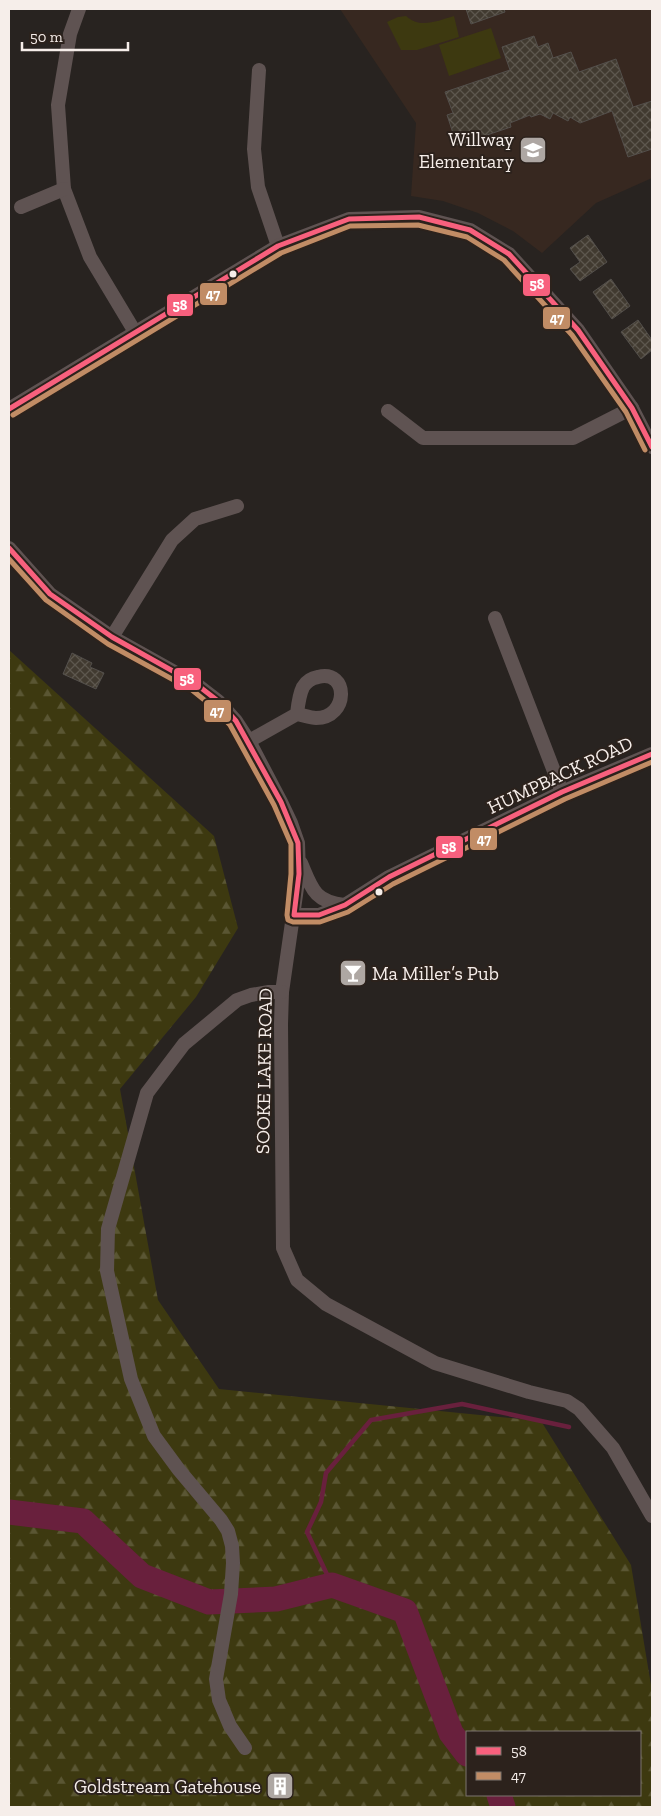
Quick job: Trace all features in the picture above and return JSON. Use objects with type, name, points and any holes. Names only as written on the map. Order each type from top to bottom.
[{"type":"street","points":[[79,9],[70,34],[58,106],[64,189],[90,257],[135,332]]},
{"type":"street","points":[[259,70],[254,149],[257,178],[258,187],[278,246]]},
{"type":"street","points":[[21,206],[64,189]]},
{"type":"street","points":[[9,409],[278,246],[349,219],[418,217],[470,230],[509,254],[578,330],[632,408],[652,447]]},
{"type":"street","points":[[388,411],[423,438],[573,438],[632,408]]},
{"type":"street","points":[[112,637],[172,540],[195,519],[237,506]]},
{"type":"street","name":"SOOKE LAKE ROAD","points":[[9,548],[50,594],[112,637],[196,684],[218,701],[236,721],[249,741],[291,823],[298,843],[300,860],[282,992],[282,1248],[297,1280],[326,1304],[435,1363],[529,1392],[567,1401],[579,1409],[613,1448],[652,1516]]},
{"type":"street","points":[[495,618],[562,792]]},
{"type":"street","points":[[249,741],[297,714]]},
{"type":"street","name":"HUMPBACK ROAD","points":[[294,915],[319,915],[345,905],[389,877],[562,792],[652,754]]},
{"type":"street","points":[[300,860],[317,895],[329,903],[345,905]]},
{"type":"street","points":[[245,1748],[230,1726],[218,1700],[216,1679],[231,1594],[232,1546],[228,1531],[221,1520],[178,1470],[154,1436],[131,1379],[107,1271],[108,1229],[147,1093],[184,1044],[237,1000],[251,995],[282,992]]},
{"type":"shaded area","name":"Willway Elementary","points":[[340,9],[652,9],[652,178],[596,203],[542,253],[513,231],[478,213],[443,201],[411,196],[416,123]]},
{"type":"green space","points":[[406,16],[417,22],[429,23],[454,16],[459,37],[417,50],[401,50],[387,22]]},
{"type":"green space","points":[[491,28],[501,58],[449,76],[439,45]]},
{"type":"green space","points":[[9,650],[214,836],[238,928],[196,997],[120,1089],[158,1300],[219,1389],[541,1421],[631,1565],[652,1691],[652,1807],[9,1807]]},
{"type":"building","points":[[466,9],[504,9],[505,12],[471,24]]},
{"type":"building","points":[[534,36],[538,47],[548,43],[553,58],[571,52],[579,72],[616,59],[633,107],[652,101],[652,149],[628,157],[612,111],[580,123],[570,117],[568,121],[553,113],[550,119],[540,114],[531,117],[530,115],[510,123],[511,127],[457,145],[447,115],[453,113],[445,92],[510,70],[502,47]]},
{"type":"building","points":[[588,235],[607,262],[580,281],[570,269],[580,262],[570,248]]},
{"type":"building","points":[[611,279],[630,306],[612,319],[593,292]]},
{"type":"building","points":[[638,320],[652,340],[652,350],[641,359],[621,332]]},
{"type":"building","points":[[72,653],[92,663],[90,667],[104,673],[96,689],[63,674]]},
{"type":"building","name":"Goldstream Gatehouse","points":[[280,1776],[290,1788],[280,1796],[271,1783]]},
{"type":"waterway","points":[[332,1585],[307,1532],[321,1502],[326,1473],[371,1420],[462,1404],[569,1427]]},
{"type":"waterway","points":[[9,1512],[83,1521],[142,1576],[209,1602],[276,1599],[332,1585],[405,1611],[451,1733],[466,1753]]},
{"type":"waterway","points":[[499,1796],[503,1807]]},
{"type":"transit line","name":"58","points":[[9,409],[278,246],[349,219],[419,217],[470,230],[509,254],[578,330],[632,408],[652,447]]},
{"type":"transit line","name":"47","points":[[13,415],[281,253],[350,226],[418,225],[467,237],[504,260],[572,335],[626,412],[645,450]]},
{"type":"transit line","name":"58","points":[[9,548],[50,594],[112,637],[196,684],[218,701],[236,721],[281,802],[298,843],[299,874],[294,915],[319,915],[345,905],[389,877],[562,792],[652,754]]},
{"type":"transit line","name":"47","points":[[9,559],[46,600],[108,644],[192,690],[213,707],[230,725],[274,805],[291,844],[291,874],[287,915],[288,920],[293,922],[320,922],[348,912],[393,884],[565,799],[652,762]]},
{"type":"place","name":"Willway Elementary","points":[[533,150]]},
{"type":"place","name":"Ma Miller’s Pub","points":[[353,973]]},
{"type":"place","name":"Goldstream Gatehouse","points":[[280,1786]]}]
